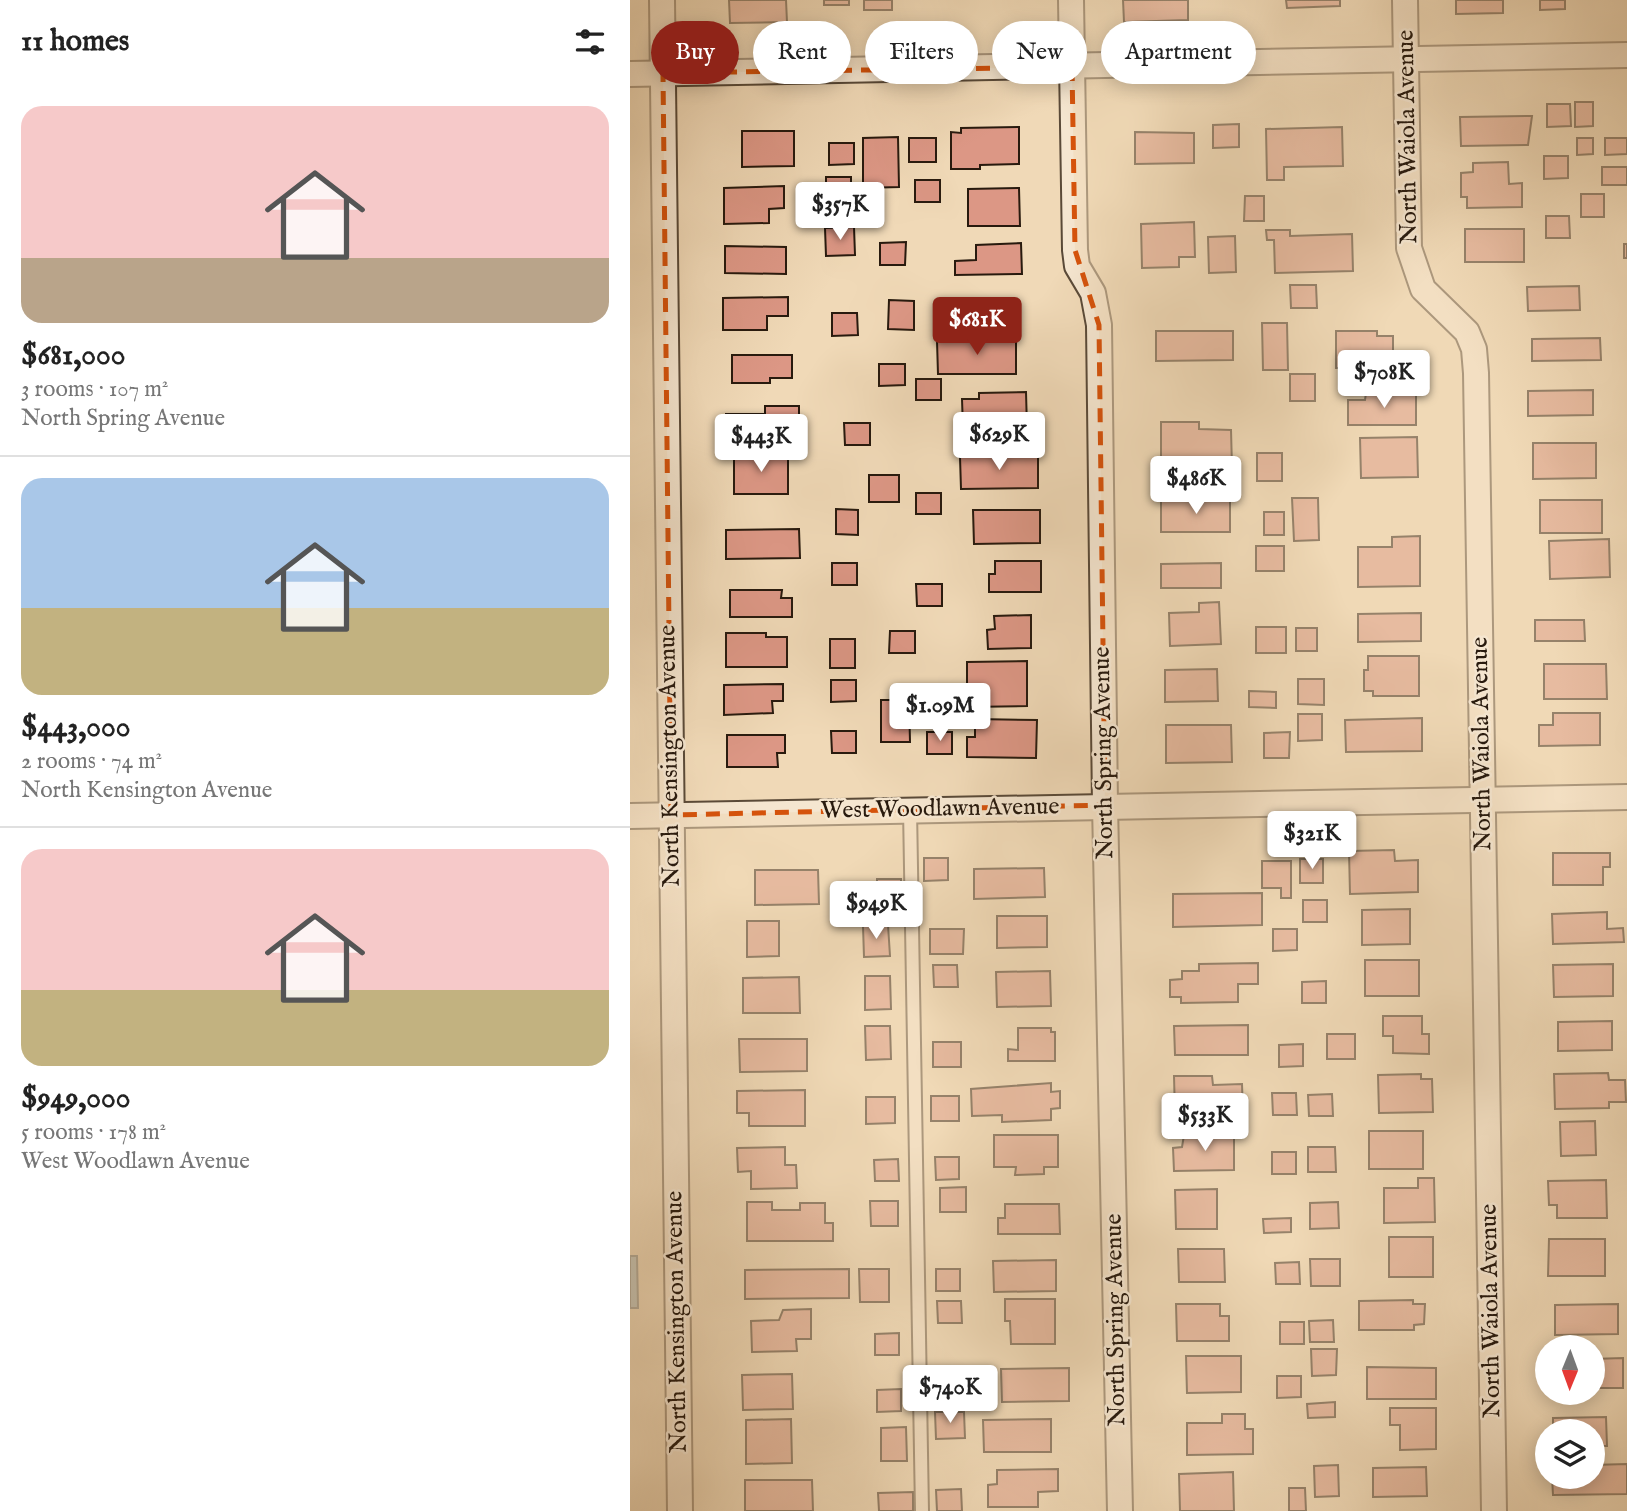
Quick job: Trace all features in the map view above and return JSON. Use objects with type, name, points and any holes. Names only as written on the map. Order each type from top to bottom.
[{"type":"street","name":"North Kensington Avenue","points":[[662,0],[662,21]]},
{"type":"street","name":"North Spring Avenue","points":[[1071,0],[1071,21]]},
{"type":"street","name":"North Waiola Avenue","points":[[1405,0],[1409,248],[1423,289],[1467,332],[1475,361],[1494,1511]]},
{"type":"street","points":[[1087,67],[1627,55]]},
{"type":"street","points":[[739,72],[992,68]]},
{"type":"street","points":[[630,74],[651,73]]},
{"type":"street","name":"North Kensington Avenue","points":[[663,84],[680,1511]]},
{"type":"street","name":"North Spring Avenue","points":[[1072,84],[1075,250],[1077,266],[1093,293],[1099,326],[1105,805],[1120,1511]]},
{"type":"street","name":"West Woodlawn Avenue","points":[[630,816],[1627,797]]},
{"type":"lane","points":[[910,809],[922,1511]]},
{"type":"highlighted area","points":[[1072,67],[1075,250],[1099,325],[1105,805],[671,815],[663,73]]},
{"type":"water","points":[[630,1256],[637,1256],[638,1308],[630,1308]]},
{"type":"building","points":[[729,0],[786,0],[787,21],[730,21]]},
{"type":"building","points":[[824,0],[849,0],[849,5],[824,5]]},
{"type":"building","points":[[864,0],[892,0],[892,10],[864,10]]},
{"type":"building","points":[[1123,0],[1188,0],[1188,20],[1124,21]]},
{"type":"building","points":[[1286,0],[1340,0],[1340,6],[1287,8]]},
{"type":"building","points":[[1456,0],[1503,0],[1503,13],[1456,14]]},
{"type":"building","points":[[1540,0],[1565,0],[1565,9],[1540,10]]},
{"type":"building","points":[[1575,102],[1593,102],[1593,126],[1575,127]]},
{"type":"building","points":[[1547,104],[1570,104],[1571,126],[1547,127]]},
{"type":"building","points":[[1532,116],[1528,145],[1461,146],[1460,117]]},
{"type":"building","points":[[1239,124],[1239,147],[1213,148],[1213,125]]},
{"type":"building","points":[[1019,127],[1019,164],[980,165],[980,169],[951,169],[951,132],[961,133],[961,128]]},
{"type":"building","points":[[1342,127],[1343,166],[1284,167],[1284,180],[1267,180],[1266,129]]},
{"type":"building","points":[[742,131],[794,131],[794,166],[742,167]]},
{"type":"building","points":[[1135,132],[1194,133],[1194,163],[1135,164]]},
{"type":"building","points":[[898,137],[899,187],[863,188],[863,138]]},
{"type":"building","points":[[909,138],[936,138],[936,162],[909,162]]},
{"type":"building","points":[[1577,138],[1593,138],[1593,154],[1577,155]]},
{"type":"building","points":[[1605,138],[1627,138],[1627,154],[1605,155]]},
{"type":"building","points":[[829,143],[854,143],[854,164],[829,165]]},
{"type":"building","points":[[1544,156],[1568,156],[1568,178],[1544,179]]},
{"type":"building","points":[[1508,162],[1509,184],[1522,183],[1522,207],[1467,208],[1467,197],[1461,197],[1461,173],[1473,172],[1473,163]]},
{"type":"building","points":[[1602,167],[1627,167],[1627,185],[1602,185]]},
{"type":"building","points":[[826,177],[851,177],[851,199],[826,199]]},
{"type":"building","points":[[915,180],[940,180],[940,202],[915,202]]},
{"type":"building","points":[[784,186],[784,208],[769,209],[769,223],[724,224],[724,188]]},
{"type":"building","points":[[1019,188],[1020,226],[968,226],[968,189]]},
{"type":"building","points":[[1581,194],[1604,194],[1604,217],[1581,217]]},
{"type":"building","points":[[1245,196],[1264,196],[1264,221],[1244,221]]},
{"type":"building","points":[[1546,216],[1569,216],[1570,238],[1546,238]]},
{"type":"building","points":[[1194,222],[1195,257],[1179,257],[1179,267],[1142,268],[1141,224]]},
{"type":"building","points":[[854,227],[855,255],[826,256],[825,228]]},
{"type":"building","points":[[1465,229],[1524,229],[1524,262],[1465,262]]},
{"type":"building","points":[[1266,230],[1290,230],[1290,236],[1352,234],[1353,271],[1275,273],[1274,240],[1267,240]]},
{"type":"building","points":[[1235,236],[1236,272],[1209,273],[1208,237]]},
{"type":"building","points":[[906,242],[905,265],[880,265],[880,243]]},
{"type":"building","points":[[1021,243],[1022,274],[955,275],[955,261],[976,260],[976,245]]},
{"type":"building","points":[[1624,244],[1627,244],[1627,258],[1624,258]]},
{"type":"building","points":[[725,246],[786,247],[786,274],[725,273]]},
{"type":"building","points":[[1290,285],[1316,285],[1317,308],[1291,308]]},
{"type":"building","points":[[1579,286],[1580,310],[1528,311],[1527,287]]},
{"type":"building","points":[[788,297],[788,316],[767,316],[767,330],[723,330],[723,298]]},
{"type":"building","points":[[889,300],[914,301],[914,330],[888,329]]},
{"type":"building","points":[[832,313],[857,313],[858,335],[832,336]]},
{"type":"building","points":[[1262,323],[1287,323],[1288,370],[1263,370]]},
{"type":"building","points":[[1156,331],[1233,331],[1233,360],[1156,361]]},
{"type":"building","points":[[1336,331],[1377,331],[1377,336],[1393,336],[1393,368],[1336,368]]},
{"type":"building","points":[[1600,338],[1601,360],[1532,361],[1532,339]]},
{"type":"building","points":[[1016,340],[1016,374],[938,374],[937,341]]},
{"type":"building","points":[[732,355],[792,355],[792,378],[770,378],[770,383],[732,383]]},
{"type":"building","points":[[879,364],[905,364],[905,385],[879,386]]},
{"type":"building","points":[[1290,374],[1315,374],[1315,401],[1290,401]]},
{"type":"building","points":[[916,379],[941,379],[941,400],[916,400]]},
{"type":"building","points":[[1593,390],[1593,415],[1528,416],[1528,391]]},
{"type":"building","points":[[1026,392],[1027,428],[963,429],[962,399],[979,399],[979,393]]},
{"type":"building","points":[[1366,393],[1416,393],[1416,425],[1348,425],[1348,400],[1365,400]]},
{"type":"building","points":[[765,406],[799,406],[799,443],[726,443],[726,414],[765,414]]},
{"type":"building","points":[[1161,422],[1199,422],[1199,429],[1231,430],[1232,467],[1201,468],[1201,477],[1161,477]]},
{"type":"building","points":[[844,423],[870,423],[870,445],[845,445]]},
{"type":"building","points":[[1417,437],[1418,477],[1361,478],[1360,438]]},
{"type":"building","points":[[1533,443],[1596,443],[1596,478],[1533,479]]},
{"type":"building","points":[[1257,453],[1282,453],[1282,481],[1257,481]]},
{"type":"building","points":[[734,454],[788,454],[788,494],[734,494]]},
{"type":"building","points":[[1038,456],[1038,488],[961,489],[960,457]]},
{"type":"building","points":[[869,475],[899,475],[899,502],[869,502]]},
{"type":"building","points":[[916,493],[941,493],[941,514],[916,514]]},
{"type":"building","points":[[1292,498],[1318,498],[1319,540],[1294,541]]},
{"type":"building","points":[[1161,500],[1230,500],[1230,532],[1161,532]]},
{"type":"building","points":[[1540,500],[1602,500],[1602,533],[1540,533]]},
{"type":"building","points":[[836,509],[858,510],[858,535],[836,534]]},
{"type":"building","points":[[973,510],[1040,510],[1040,543],[974,544]]},
{"type":"building","points":[[1264,512],[1284,512],[1284,535],[1264,535]]},
{"type":"building","points":[[799,529],[800,558],[726,559],[726,530]]},
{"type":"building","points":[[1420,536],[1420,586],[1358,587],[1358,547],[1392,547],[1392,537]]},
{"type":"building","points":[[1609,539],[1610,577],[1550,579],[1549,541]]},
{"type":"building","points":[[1256,546],[1284,546],[1284,571],[1256,571]]},
{"type":"building","points":[[995,561],[1041,561],[1041,592],[989,592],[989,574],[995,574]]},
{"type":"building","points":[[832,563],[857,563],[857,585],[832,585]]},
{"type":"building","points":[[1221,563],[1221,588],[1161,588],[1161,564]]},
{"type":"building","points":[[916,584],[942,584],[942,606],[917,606]]},
{"type":"building","points":[[730,590],[782,590],[781,598],[792,598],[792,617],[730,617]]},
{"type":"building","points":[[1219,602],[1221,644],[1170,646],[1169,613],[1199,612],[1199,603]]},
{"type":"building","points":[[1421,613],[1421,641],[1358,642],[1358,614]]},
{"type":"building","points":[[1031,615],[1031,648],[988,649],[987,630],[995,629],[994,616]]},
{"type":"building","points":[[1535,620],[1584,620],[1585,641],[1535,641]]},
{"type":"building","points":[[1256,627],[1286,627],[1286,653],[1256,653]]},
{"type":"building","points":[[1296,628],[1317,628],[1317,651],[1296,651]]},
{"type":"building","points":[[890,631],[915,631],[915,653],[889,653]]},
{"type":"building","points":[[726,633],[766,633],[766,637],[787,637],[787,667],[726,667]]},
{"type":"building","points":[[830,639],[855,639],[855,668],[830,668]]},
{"type":"building","points":[[1368,656],[1419,656],[1419,696],[1373,696],[1373,691],[1364,691],[1364,670],[1368,670]]},
{"type":"building","points":[[1027,661],[1027,706],[967,707],[967,662]]},
{"type":"building","points":[[1544,664],[1606,664],[1607,699],[1544,699]]},
{"type":"building","points":[[1217,669],[1218,701],[1165,702],[1165,670]]},
{"type":"building","points":[[1298,679],[1324,679],[1324,705],[1298,704]]},
{"type":"building","points":[[831,680],[856,680],[856,701],[831,702]]},
{"type":"building","points":[[783,684],[783,701],[772,701],[773,713],[724,715],[724,685]]},
{"type":"building","points":[[1249,691],[1276,692],[1276,708],[1249,707]]},
{"type":"building","points":[[881,700],[909,700],[910,742],[881,742]]},
{"type":"building","points":[[1553,713],[1600,713],[1600,745],[1539,746],[1539,725],[1553,725]]},
{"type":"building","points":[[1298,714],[1322,714],[1322,740],[1298,741]]},
{"type":"building","points":[[1422,718],[1422,751],[1346,752],[1345,720]]},
{"type":"building","points":[[975,719],[1037,720],[1036,758],[967,757],[967,737],[975,737]]},
{"type":"building","points":[[1166,725],[1231,725],[1232,762],[1166,763]]},
{"type":"building","points":[[831,731],[856,731],[856,753],[832,753]]},
{"type":"building","points":[[927,732],[952,732],[952,754],[927,754]]},
{"type":"building","points":[[1290,732],[1289,758],[1264,758],[1264,733]]},
{"type":"building","points":[[727,735],[785,735],[785,753],[777,753],[778,767],[727,767]]},
{"type":"building","points":[[1394,850],[1395,861],[1418,860],[1418,892],[1350,894],[1349,851]]},
{"type":"building","points":[[1553,853],[1610,853],[1610,867],[1603,867],[1603,885],[1553,885]]},
{"type":"building","points":[[924,858],[948,858],[948,880],[924,881]]},
{"type":"building","points":[[1300,859],[1323,859],[1323,883],[1300,883]]},
{"type":"building","points":[[1262,861],[1291,861],[1291,898],[1281,898],[1281,888],[1262,888]]},
{"type":"building","points":[[1044,868],[1045,897],[974,899],[974,869]]},
{"type":"building","points":[[755,870],[818,870],[819,904],[755,905]]},
{"type":"building","points":[[877,879],[901,879],[901,900],[877,901]]},
{"type":"building","points":[[1262,893],[1262,925],[1173,927],[1173,894]]},
{"type":"building","points":[[1303,900],[1327,900],[1327,922],[1303,922]]},
{"type":"building","points":[[1410,909],[1410,944],[1362,945],[1362,910]]},
{"type":"building","points":[[1607,912],[1607,929],[1623,928],[1624,942],[1553,944],[1552,914]]},
{"type":"building","points":[[997,916],[1047,916],[1047,947],[997,948]]},
{"type":"building","points":[[747,921],[779,921],[779,956],[747,957]]},
{"type":"building","points":[[888,925],[890,956],[864,957],[863,926]]},
{"type":"building","points":[[930,929],[964,929],[963,954],[930,954]]},
{"type":"building","points":[[1273,929],[1297,929],[1297,950],[1273,951]]},
{"type":"building","points":[[1365,960],[1419,960],[1419,996],[1365,996]]},
{"type":"building","points":[[1258,963],[1258,984],[1238,984],[1238,1002],[1181,1003],[1181,997],[1170,997],[1170,980],[1182,979],[1182,971],[1199,971],[1199,964]]},
{"type":"building","points":[[1613,964],[1613,996],[1554,997],[1553,965]]},
{"type":"building","points":[[933,965],[957,965],[958,987],[934,987]]},
{"type":"building","points":[[1050,971],[1051,1006],[997,1007],[996,972]]},
{"type":"building","points":[[865,976],[890,976],[891,1009],[865,1010]]},
{"type":"building","points":[[799,977],[800,1013],[743,1013],[743,978]]},
{"type":"building","points":[[1326,981],[1326,1003],[1302,1003],[1302,982]]},
{"type":"building","points":[[1383,1016],[1422,1016],[1422,1034],[1429,1034],[1429,1054],[1393,1053],[1393,1036],[1383,1036]]},
{"type":"building","points":[[1612,1021],[1612,1050],[1558,1051],[1558,1022]]},
{"type":"building","points":[[1248,1025],[1248,1055],[1175,1055],[1174,1026]]},
{"type":"building","points":[[865,1026],[890,1026],[891,1059],[866,1060]]},
{"type":"building","points":[[1018,1028],[1051,1028],[1051,1032],[1055,1032],[1055,1061],[1008,1061],[1008,1049],[1018,1050]]},
{"type":"building","points":[[1327,1034],[1355,1034],[1355,1059],[1327,1059]]},
{"type":"building","points":[[739,1039],[807,1039],[807,1071],[740,1072]]},
{"type":"building","points":[[933,1042],[961,1042],[961,1067],[933,1067]]},
{"type":"building","points":[[1303,1044],[1303,1066],[1279,1067],[1279,1045]]},
{"type":"building","points":[[1608,1073],[1609,1080],[1625,1080],[1626,1102],[1609,1102],[1609,1108],[1555,1109],[1554,1074]]},
{"type":"building","points":[[1421,1074],[1421,1079],[1432,1079],[1433,1112],[1379,1113],[1378,1075]]},
{"type":"building","points":[[1174,1076],[1212,1076],[1213,1085],[1242,1084],[1243,1114],[1175,1115]]},
{"type":"building","points":[[1051,1083],[1051,1092],[1060,1091],[1060,1108],[1051,1109],[1051,1120],[1002,1122],[1002,1115],[972,1116],[971,1089]]},
{"type":"building","points":[[805,1090],[805,1126],[749,1126],[749,1113],[737,1113],[737,1091]]},
{"type":"building","points":[[1272,1093],[1296,1093],[1297,1115],[1273,1115]]},
{"type":"building","points":[[1332,1094],[1333,1116],[1309,1116],[1308,1095]]},
{"type":"building","points":[[931,1096],[959,1096],[959,1121],[931,1121]]},
{"type":"building","points":[[866,1097],[895,1097],[895,1123],[866,1124]]},
{"type":"building","points":[[1595,1121],[1596,1155],[1561,1156],[1560,1122]]},
{"type":"building","points":[[1369,1131],[1423,1131],[1423,1169],[1369,1169]]},
{"type":"building","points":[[1234,1134],[1234,1170],[1174,1171],[1173,1148],[1182,1147],[1184,1135]]},
{"type":"building","points":[[994,1135],[1058,1135],[1058,1167],[1044,1167],[1044,1174],[1015,1175],[1016,1167],[994,1167]]},
{"type":"building","points":[[785,1147],[785,1165],[796,1165],[797,1188],[751,1189],[751,1171],[738,1172],[737,1148]]},
{"type":"building","points":[[1308,1147],[1335,1147],[1336,1172],[1308,1172]]},
{"type":"building","points":[[1272,1152],[1296,1152],[1296,1174],[1272,1174]]},
{"type":"building","points":[[935,1157],[959,1157],[959,1179],[936,1180]]},
{"type":"building","points":[[898,1159],[899,1181],[875,1181],[874,1160]]},
{"type":"building","points":[[1418,1178],[1434,1178],[1435,1222],[1384,1223],[1384,1188],[1418,1188]]},
{"type":"building","points":[[1606,1180],[1607,1218],[1557,1218],[1557,1205],[1549,1205],[1548,1181]]},
{"type":"building","points":[[966,1187],[966,1212],[940,1212],[940,1188]]},
{"type":"building","points":[[1217,1189],[1217,1229],[1176,1229],[1175,1190]]},
{"type":"building","points":[[870,1201],[898,1201],[898,1226],[871,1226]]},
{"type":"building","points":[[747,1202],[772,1202],[772,1210],[800,1210],[800,1203],[825,1203],[825,1223],[833,1223],[833,1241],[747,1241]]},
{"type":"building","points":[[1338,1202],[1339,1228],[1310,1229],[1310,1203]]},
{"type":"building","points":[[1005,1204],[1059,1204],[1060,1234],[998,1234],[998,1218],[1005,1218]]},
{"type":"building","points":[[1291,1218],[1291,1232],[1264,1233],[1263,1219]]},
{"type":"building","points":[[1389,1237],[1433,1237],[1433,1277],[1389,1277]]},
{"type":"building","points":[[1549,1239],[1605,1239],[1605,1276],[1548,1276]]},
{"type":"building","points":[[1178,1249],[1224,1249],[1225,1282],[1179,1282]]},
{"type":"building","points":[[1310,1259],[1340,1259],[1340,1286],[1311,1286]]},
{"type":"building","points":[[1056,1260],[1056,1291],[994,1292],[993,1261]]},
{"type":"building","points":[[1299,1262],[1300,1284],[1276,1284],[1275,1263]]},
{"type":"building","points":[[849,1269],[849,1298],[745,1299],[745,1270]]},
{"type":"building","points":[[859,1269],[889,1269],[889,1302],[860,1302]]},
{"type":"building","points":[[936,1269],[960,1269],[960,1291],[936,1291]]},
{"type":"building","points":[[1005,1299],[1055,1299],[1055,1344],[1011,1344],[1010,1321],[1005,1321]]},
{"type":"building","points":[[1413,1300],[1413,1304],[1425,1304],[1424,1324],[1414,1325],[1414,1330],[1359,1330],[1359,1301]]},
{"type":"building","points":[[937,1301],[961,1301],[962,1323],[938,1323]]},
{"type":"building","points":[[1176,1304],[1220,1304],[1220,1316],[1229,1316],[1229,1341],[1177,1341]]},
{"type":"building","points":[[1618,1304],[1618,1334],[1555,1335],[1555,1305]]},
{"type":"building","points":[[811,1309],[811,1339],[796,1339],[797,1351],[752,1352],[751,1321],[779,1320],[783,1310]]},
{"type":"building","points":[[1333,1320],[1334,1342],[1310,1342],[1309,1321]]},
{"type":"building","points":[[1280,1322],[1304,1322],[1304,1344],[1280,1344]]},
{"type":"building","points":[[899,1333],[899,1355],[875,1355],[875,1334]]},
{"type":"building","points":[[1311,1349],[1337,1349],[1336,1375],[1312,1376]]},
{"type":"building","points":[[1186,1356],[1241,1356],[1241,1392],[1187,1393]]},
{"type":"building","points":[[1623,1358],[1623,1388],[1605,1388],[1605,1359]]},
{"type":"building","points":[[1367,1367],[1436,1368],[1436,1399],[1367,1399]]},
{"type":"building","points":[[1069,1368],[1069,1401],[1002,1402],[1001,1369]]},
{"type":"building","points":[[792,1374],[793,1409],[743,1410],[742,1375]]},
{"type":"building","points":[[965,1376],[965,1401],[937,1402],[937,1377]]},
{"type":"building","points":[[1277,1376],[1301,1376],[1301,1397],[1277,1398]]},
{"type":"building","points":[[901,1389],[901,1411],[877,1412],[877,1390]]},
{"type":"building","points":[[1335,1402],[1335,1417],[1308,1418],[1307,1404]]},
{"type":"building","points":[[1390,1408],[1436,1408],[1436,1449],[1400,1450],[1400,1425],[1390,1425]]},
{"type":"building","points":[[935,1412],[964,1412],[965,1438],[936,1439]]},
{"type":"building","points":[[1222,1414],[1245,1414],[1245,1429],[1253,1429],[1253,1454],[1187,1455],[1187,1423],[1222,1423]]},
{"type":"building","points":[[1606,1417],[1607,1446],[1605,1419],[1553,1418]]},
{"type":"building","points":[[791,1419],[792,1463],[746,1464],[746,1420]]},
{"type":"building","points":[[1051,1419],[1051,1452],[984,1452],[983,1420]]},
{"type":"building","points":[[906,1427],[907,1461],[881,1461],[881,1428]]},
{"type":"building","points":[[1627,1464],[1627,1494],[1553,1495],[1553,1489],[1605,1489],[1605,1465]]},
{"type":"building","points":[[1338,1465],[1339,1496],[1315,1497],[1314,1466]]},
{"type":"building","points":[[1426,1467],[1427,1496],[1373,1497],[1373,1468]]},
{"type":"building","points":[[1058,1469],[1058,1491],[1038,1492],[1038,1507],[988,1507],[988,1485],[997,1484],[997,1470]]},
{"type":"building","points":[[1233,1472],[1234,1511],[1180,1511],[1179,1474]]},
{"type":"building","points":[[745,1480],[812,1480],[813,1511],[745,1511]]},
{"type":"building","points":[[1289,1488],[1305,1488],[1306,1511],[1289,1511]]},
{"type":"building","points":[[961,1489],[962,1511],[937,1511],[936,1490]]},
{"type":"building","points":[[913,1492],[913,1511],[879,1511],[878,1493]]}]
